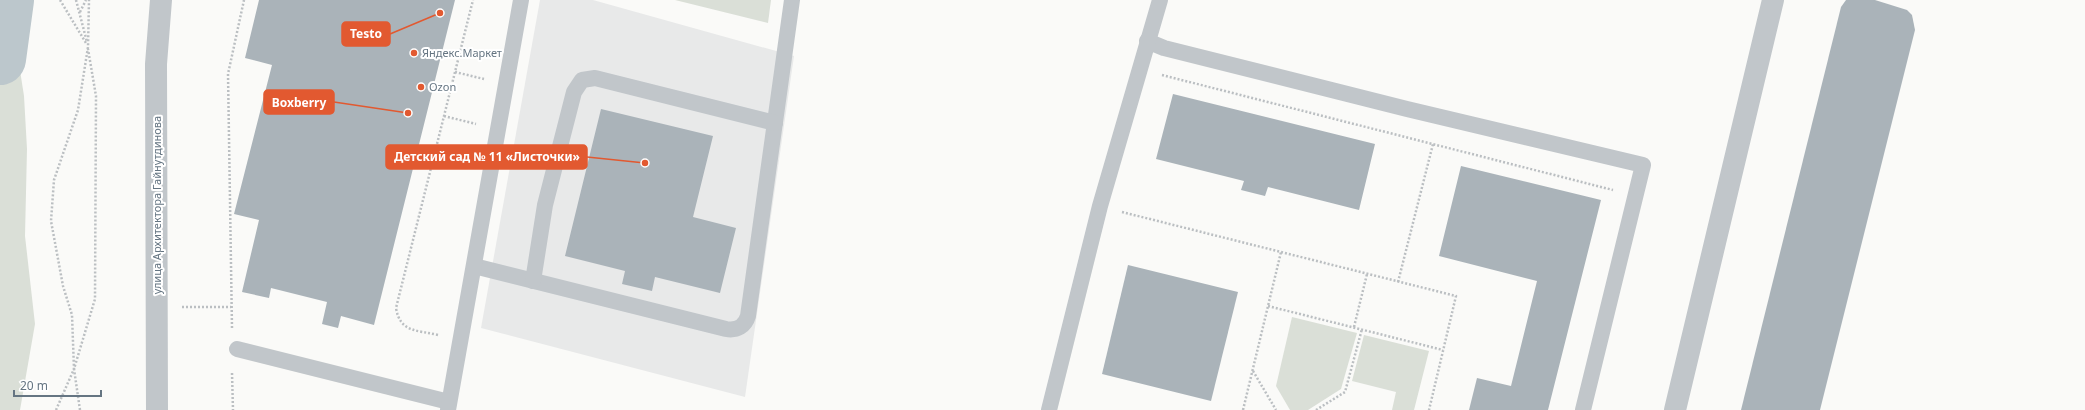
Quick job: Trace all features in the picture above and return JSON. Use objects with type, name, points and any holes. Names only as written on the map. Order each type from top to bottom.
[{"type":"street","name":"улица Архитектора Гайнутдинова","points":[[157,410],[156,64],[161,0]]},
{"type":"street","points":[[1675,410],[1773,0]]},
{"type":"lane","points":[[237,349],[449,406],[521,0]]},
{"type":"lane","points":[[474,266],[726,329],[735,330],[742,326],[748,316],[792,0]]},
{"type":"lane","points":[[1049,410],[1100,206],[1160,0]]},
{"type":"lane","points":[[1147,41],[1164,48],[1407,109],[1643,165],[1583,410]]},
{"type":"lane","points":[[533,281],[545,206],[574,92],[582,80],[595,78],[775,123]]},
{"type":"path","points":[[60,0],[88,47]]},
{"type":"path","points":[[56,410],[74,369],[95,300],[96,96],[88,47],[76,0]]},
{"type":"path","points":[[80,410],[74,369],[72,315],[63,286],[51,221],[54,180],[78,110],[88,47],[88,0]]},
{"type":"path","points":[[79,12],[88,0]]},
{"type":"path","points":[[232,334],[228,74],[244,0]]},
{"type":"path","points":[[460,341],[404,327],[400,321],[396,308],[473,0]]},
{"type":"path","points":[[455,72],[506,84]]},
{"type":"path","points":[[1158,74],[1636,196]]},
{"type":"path","points":[[444,116],[498,130]]},
{"type":"path","points":[[1398,282],[1433,144]]},
{"type":"path","points":[[1100,206],[1456,296],[1429,410]]},
{"type":"path","points":[[1243,410],[1281,252]]},
{"type":"path","points":[[1354,327],[1367,274]]},
{"type":"path","points":[[1268,306],[1443,350]]},
{"type":"path","points":[[181,307],[231,307]]},
{"type":"path","points":[[1316,410],[1345,392],[1362,329]]},
{"type":"path","points":[[232,371],[233,410]]},
{"type":"path","points":[[1252,371],[1276,410]]},
{"type":"shaded area","points":[[0,0],[19,0],[14,32],[24,96],[27,149],[25,236],[35,324],[20,410],[0,410]]},
{"type":"shaded area","points":[[540,0],[593,0],[794,56],[745,397],[481,328]]},
{"type":"shaded area","points":[[675,0],[771,0],[768,23]]},
{"type":"shaded area","points":[[1292,317],[1357,333],[1341,389],[1308,410],[1290,410],[1276,386]]},
{"type":"shaded area","points":[[1364,335],[1429,351],[1414,410],[1392,410],[1396,392],[1352,381]]},
{"type":"building","points":[[259,0],[455,0],[374,325],[341,316],[338,328],[322,324],[327,302],[271,288],[269,298],[242,292],[259,220],[234,214],[272,65],[245,58]]},
{"type":"building","points":[[1846,0],[1875,0],[1907,10],[1912,15],[1915,30],[1820,410],[1741,410],[1841,7]]},
{"type":"building","points":[[1173,94],[1375,144],[1359,210],[1268,187],[1265,196],[1241,190],[1244,181],[1156,159]]},
{"type":"building","points":[[601,109],[713,136],[693,217],[736,228],[720,293],[655,277],[652,291],[622,284],[625,271],[565,256]]},
{"type":"building","points":[[1461,166],[1601,200],[1548,410],[1469,410],[1477,378],[1511,386],[1537,281],[1439,256]]},
{"type":"building","points":[[1128,265],[1238,292],[1211,401],[1102,374]]},
{"type":"waterway","points":[[0,59],[8,0]]},
{"type":"place","name":"Testo","points":[[440,13]]},
{"type":"place","name":"Яндекс.Маркет","points":[[414,53]]},
{"type":"place","name":"Ozon","points":[[421,87]]},
{"type":"place","name":"Boxberry","points":[[408,113]]},
{"type":"place","name":"Детский сад № 11 «Листочки»","points":[[645,163]]}]
